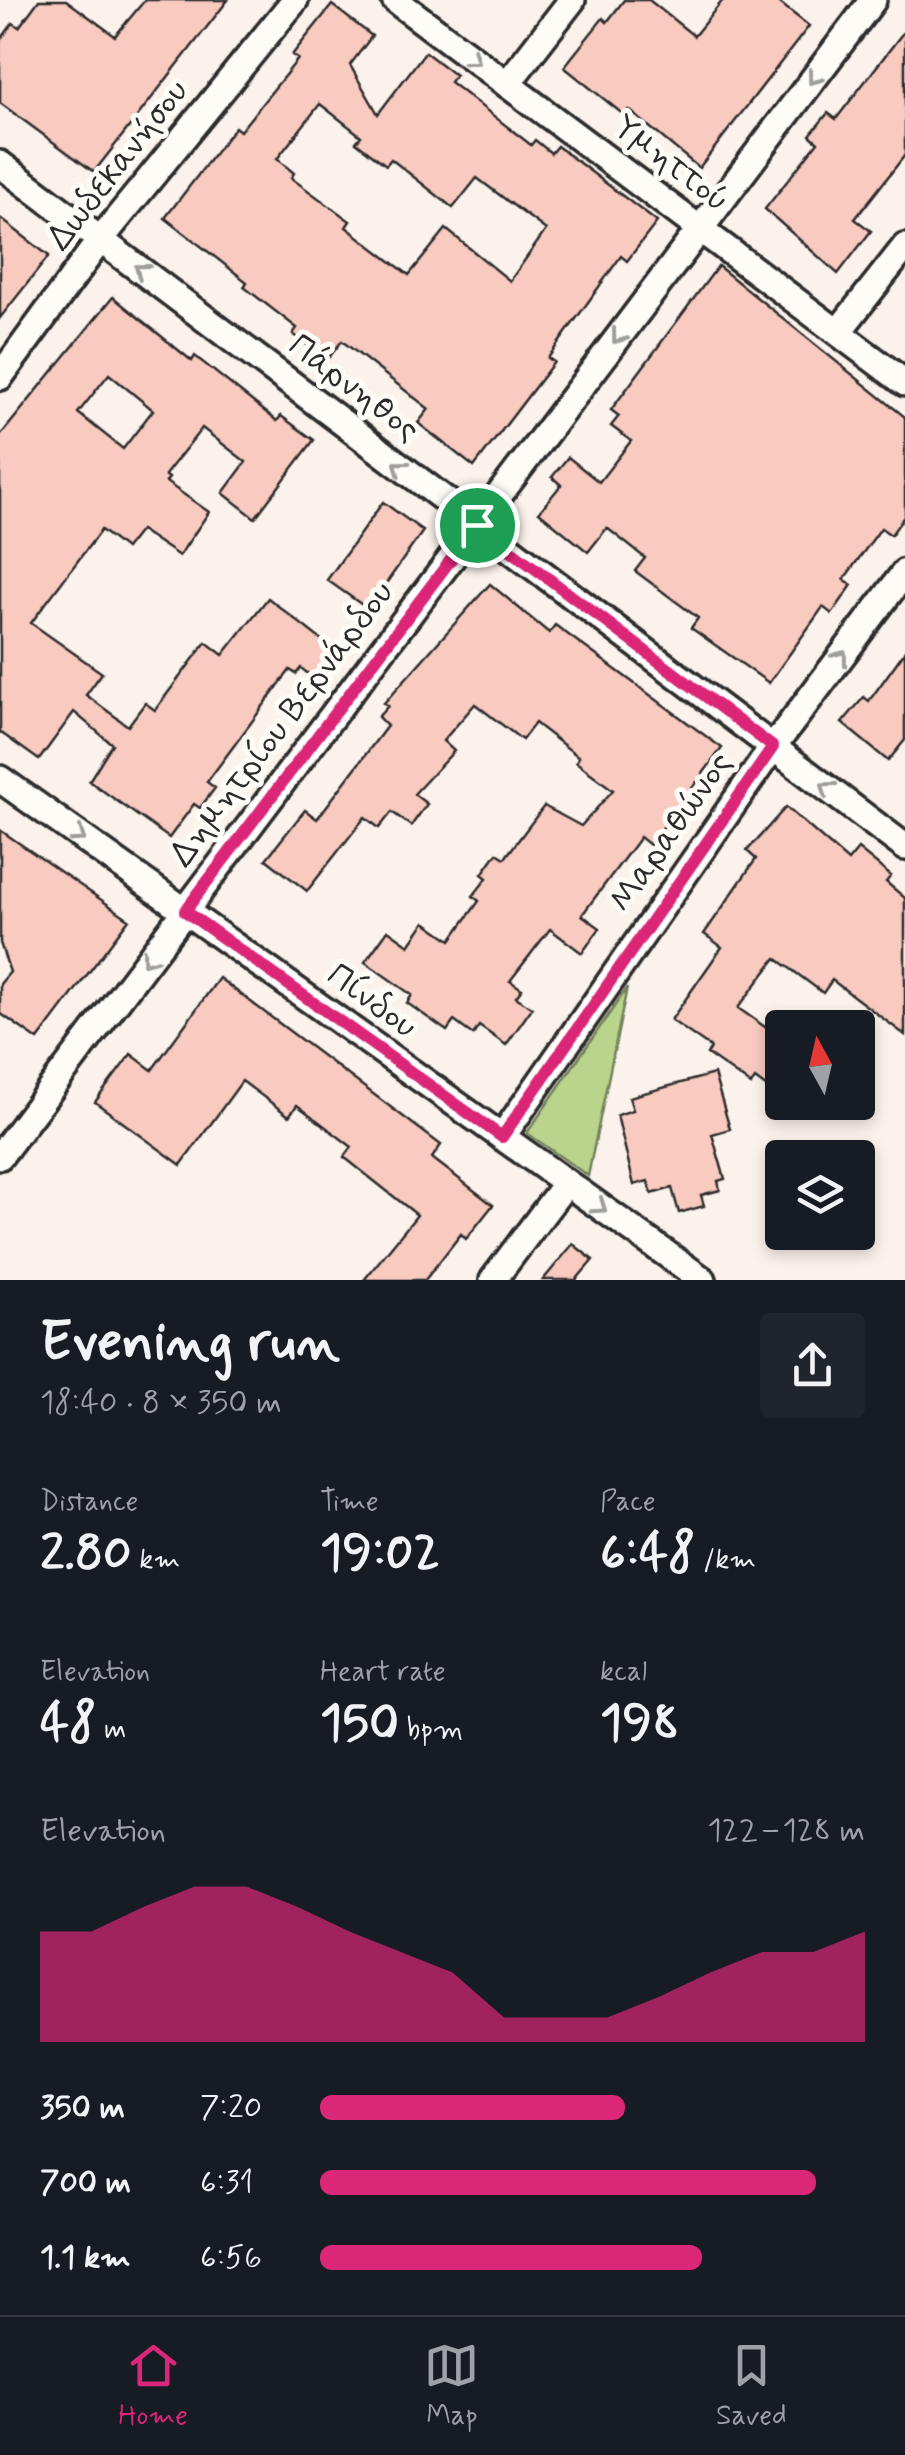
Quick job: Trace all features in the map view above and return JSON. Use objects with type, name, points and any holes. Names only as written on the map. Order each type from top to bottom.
[{"type":"street","name":"Δωδεκανήσου","points":[[0,377],[100,240],[295,0]]},
{"type":"street","name":"Υμηττού","points":[[395,0],[905,383]]},
{"type":"street","points":[[508,84],[572,0]]},
{"type":"street","name":"Δημητρίου Βερνάρδου","points":[[0,1156],[873,0]]},
{"type":"street","name":"Πάρνηθος","points":[[0,164],[905,847]]},
{"type":"street","points":[[838,332],[905,247]]},
{"type":"street","name":"Μαραθώνος","points":[[502,1137],[773,747],[905,572]]},
{"type":"street","name":"Πίνδου","points":[[0,779],[703,1280]]},
{"type":"street","points":[[493,1280],[566,1183]]},
{"type":"green space","points":[[627,988],[588,1176],[527,1133]]},
{"type":"building","points":[[39,0],[66,0],[115,36],[145,0],[228,0],[94,172],[0,103],[0,41],[13,23],[19,27]]},
{"type":"building","points":[[624,0],[649,0],[694,36],[723,0],[776,0],[809,26],[699,168],[629,110],[624,115],[564,67],[603,18],[607,22]]},
{"type":"building","points":[[332,5],[372,36],[350,65],[378,114],[425,52],[455,75],[450,82],[531,145],[535,140],[551,153],[557,146],[657,222],[627,261],[621,256],[548,358],[554,362],[474,467],[418,423],[429,409],[342,341],[327,360],[293,334],[297,328],[244,287],[247,282],[165,218],[235,127],[240,131],[298,59],[292,55]],"holes":[[[320,104],[361,136],[356,142],[386,165],[391,159],[453,208],[477,178],[546,230],[510,281],[446,229],[409,275],[346,227],[350,221],[291,178],[294,173],[277,159]]]},
{"type":"building","points":[[905,30],[905,155],[855,219],[871,231],[838,274],[765,209],[818,142],[810,135],[828,113],[836,119]]},
{"type":"building","points":[[0,218],[49,256],[0,318]]},
{"type":"building","points":[[718,266],[905,417],[905,515],[891,535],[881,528],[844,579],[852,585],[832,614],[823,607],[769,683],[691,628],[698,618],[635,571],[645,558],[607,528],[588,552],[539,512],[561,485],[552,477],[568,457],[599,482],[631,441],[611,426],[619,416],[611,410]]},
{"type":"building","points":[[113,297],[192,361],[195,356],[277,421],[281,416],[314,440],[255,518],[223,493],[246,462],[202,428],[165,475],[169,478],[166,482],[209,512],[179,556],[140,530],[125,549],[101,530],[31,623],[102,673],[86,695],[128,726],[145,703],[155,710],[206,642],[223,655],[268,598],[338,653],[317,681],[301,668],[296,674],[290,670],[207,782],[215,788],[200,808],[194,804],[169,838],[89,781],[112,744],[74,712],[39,760],[0,732],[0,436]],"holes":[[[109,374],[153,410],[123,449],[78,413]]]},
{"type":"building","points":[[383,502],[423,531],[368,609],[327,580]]},
{"type":"building","points":[[490,584],[549,633],[555,625],[722,748],[650,845],[640,837],[582,915],[600,928],[582,953],[550,929],[510,981],[522,989],[516,997],[532,1008],[506,1045],[479,1026],[473,1035],[454,1021],[447,1031],[407,1003],[412,995],[365,962],[388,930],[409,945],[425,922],[451,940],[479,901],[473,896],[487,878],[482,874],[497,853],[505,858],[544,806],[581,826],[613,790],[576,762],[579,757],[535,723],[522,740],[475,704],[443,741],[454,751],[414,794],[427,804],[411,826],[392,812],[379,828],[365,817],[307,891],[266,859],[305,810],[317,819],[387,726],[378,717],[388,706],[384,703]]},
{"type":"building","points":[[905,651],[905,740],[888,761],[842,723],[864,697],[869,701]]},
{"type":"building","points":[[786,807],[848,861],[858,849],[891,876],[886,882],[905,898],[905,1035],[832,980],[823,993],[776,958],[738,1008],[765,1027],[765,1086],[755,1079],[751,1085],[707,1054],[711,1048],[671,1020],[722,947],[704,934],[756,859],[747,851]]},
{"type":"building","points":[[0,830],[129,919],[38,1040],[0,1013],[0,984],[10,972],[0,943]]},
{"type":"building","points":[[219,978],[441,1145],[432,1158],[493,1205],[466,1239],[461,1234],[425,1280],[364,1280],[417,1215],[344,1157],[352,1147],[297,1105],[289,1116],[242,1081],[181,1165],[95,1102],[131,1054],[152,1070]]},
{"type":"building","points":[[714,1074],[730,1129],[712,1134],[725,1179],[718,1181],[720,1190],[701,1195],[704,1206],[679,1213],[672,1188],[652,1194],[648,1181],[634,1185],[617,1115],[633,1110],[629,1097]]},
{"type":"building","points":[[573,1244],[593,1260],[576,1280],[543,1280]]},
{"type":"route","points":[[477,525],[773,747],[502,1137],[185,911],[477,525]]}]
